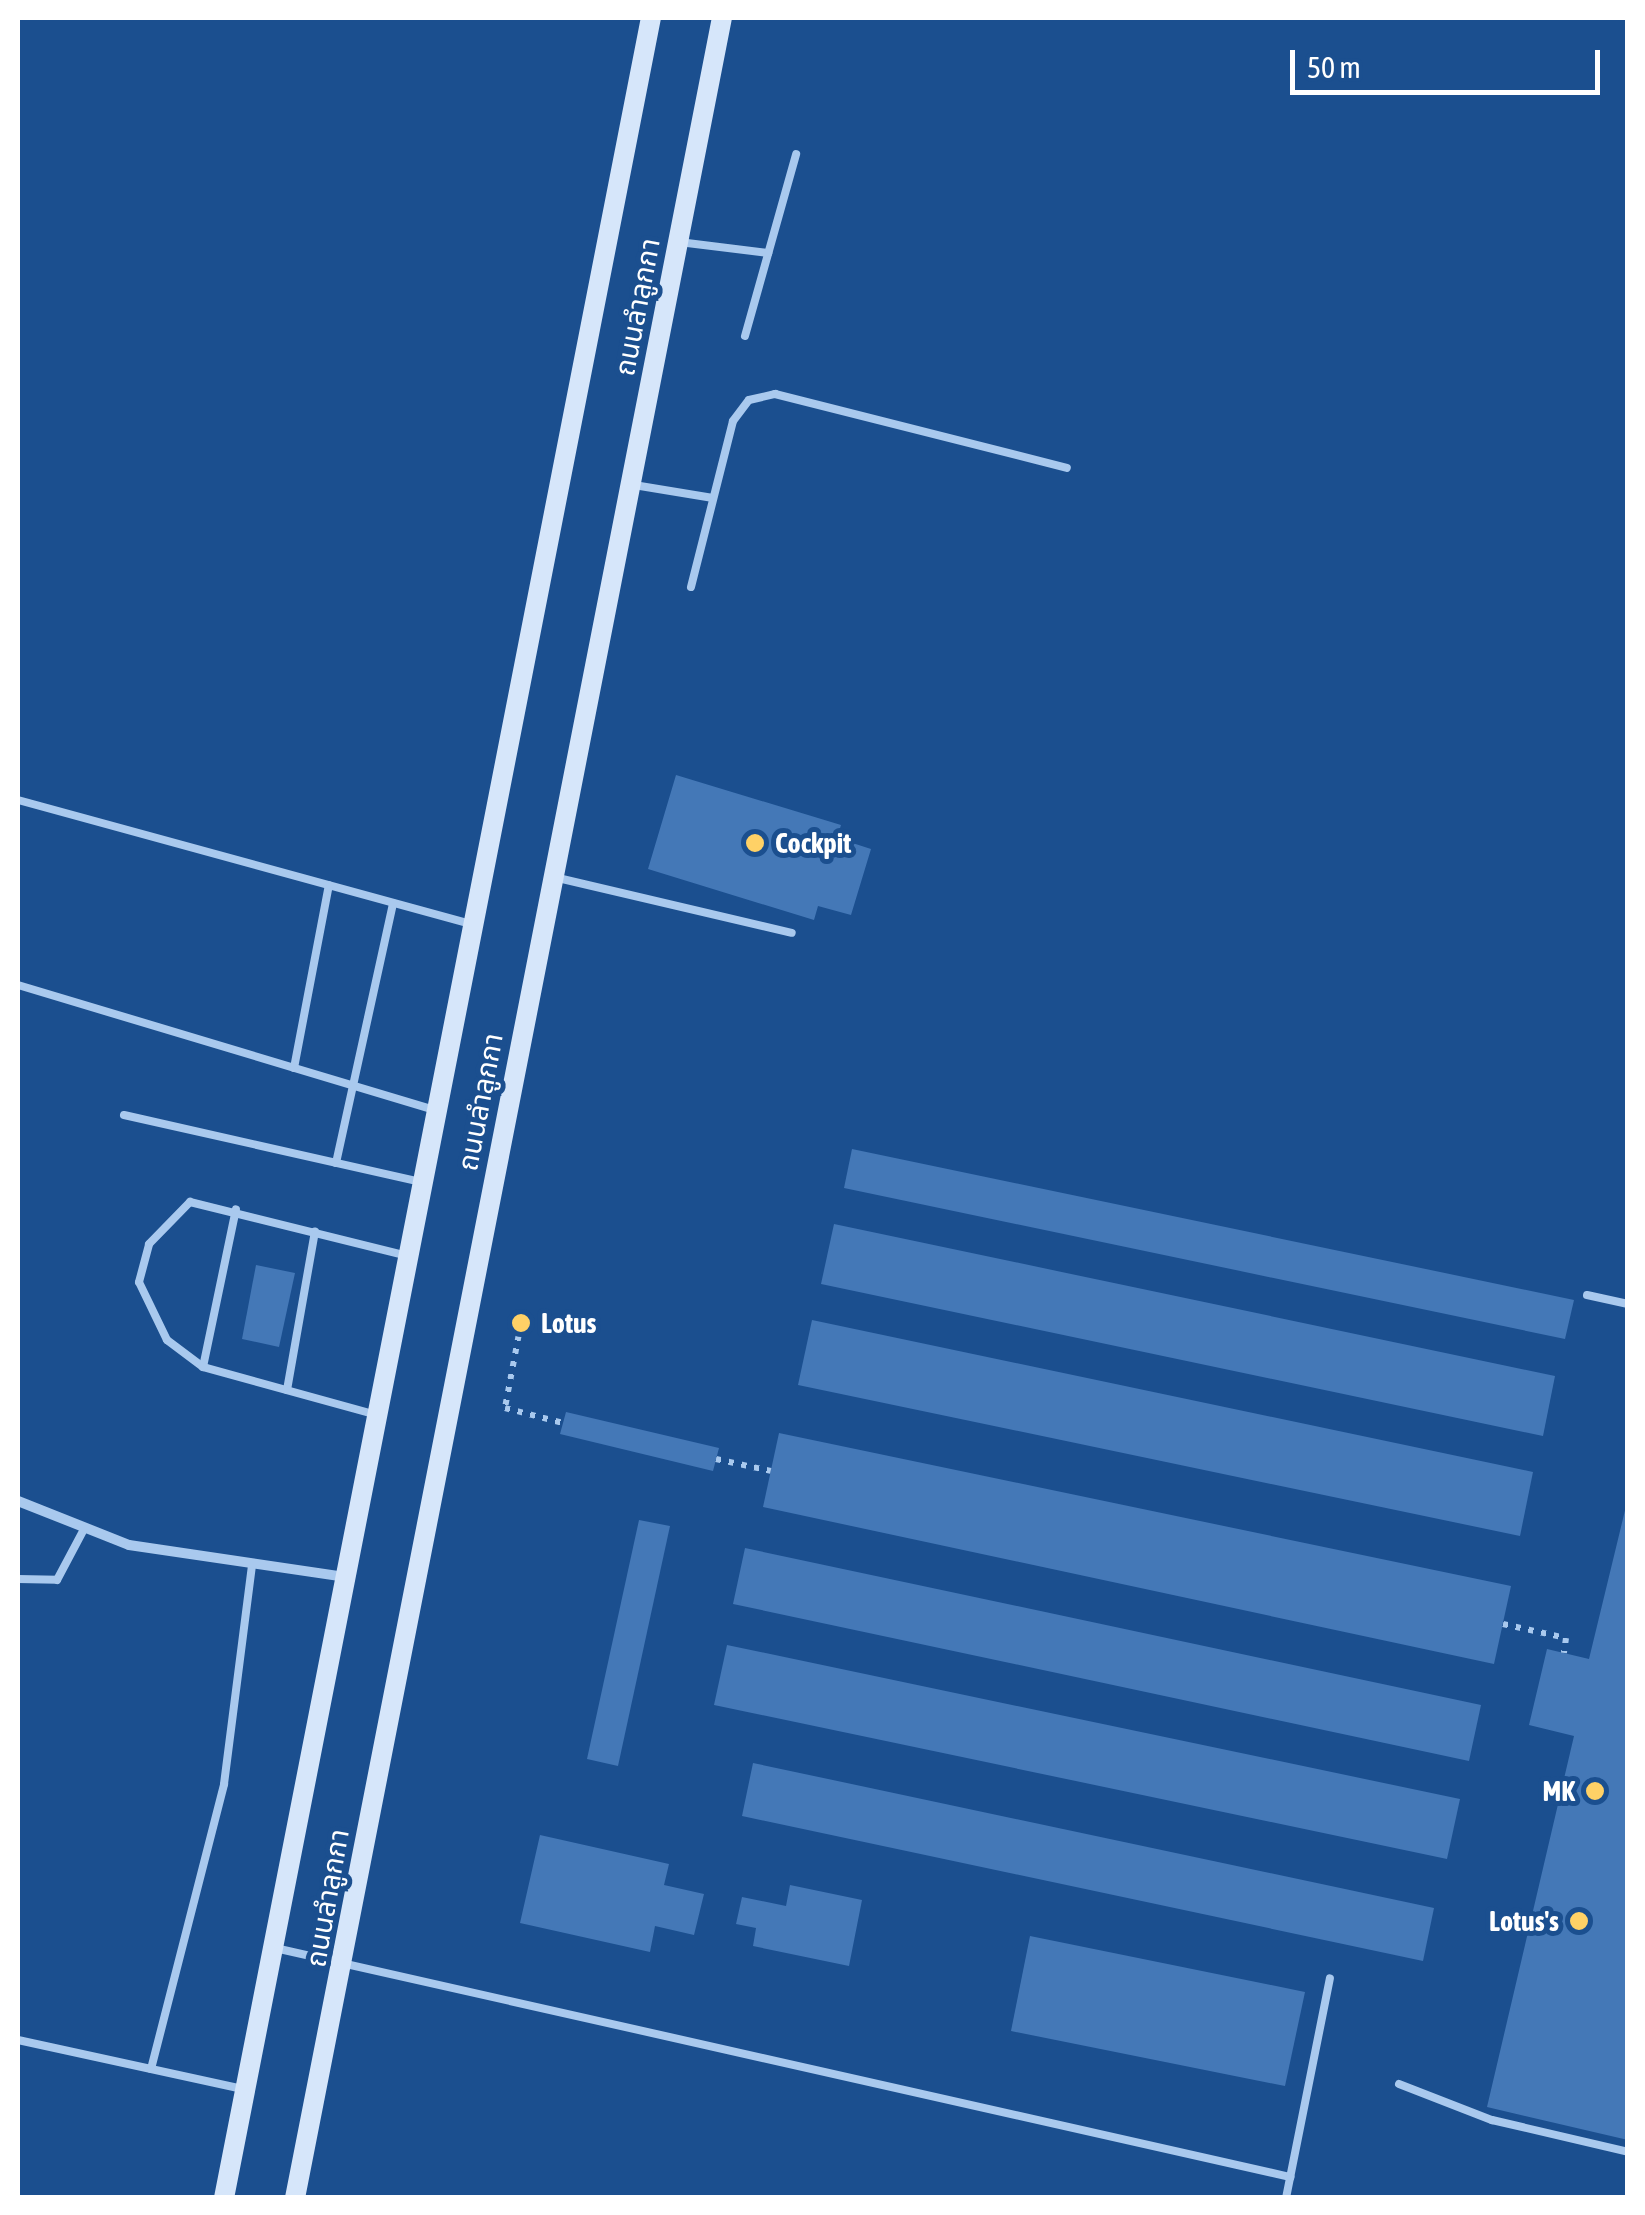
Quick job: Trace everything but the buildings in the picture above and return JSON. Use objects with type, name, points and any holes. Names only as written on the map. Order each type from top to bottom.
[{"type":"main road","name":"ถนนลำลูกกา","points":[[224,2198],[651,18]]},
{"type":"main road","name":"ถนนลำลูกกา","points":[[295,2198],[344,1965],[552,877],[722,18]]},
{"type":"street","points":[[18,1500],[83,1531],[252,1566],[346,1577]]},
{"type":"lane","points":[[745,336],[796,154]]},
{"type":"lane","points":[[678,242],[768,253]]},
{"type":"lane","points":[[691,586],[733,421],[749,400],[775,394],[1067,468]]},
{"type":"lane","points":[[630,485],[713,498]]},
{"type":"lane","points":[[18,800],[474,925]]},
{"type":"lane","points":[[552,877],[792,932]]},
{"type":"lane","points":[[294,1068],[329,886]]},
{"type":"lane","points":[[336,1163],[393,903]]},
{"type":"lane","points":[[18,984],[437,1111]]},
{"type":"lane","points":[[124,1115],[423,1182]]},
{"type":"lane","points":[[377,1415],[204,1367],[168,1340],[139,1282],[169,1216],[190,1202],[236,1209],[408,1256]]},
{"type":"lane","points":[[204,1367],[236,1209]]},
{"type":"lane","points":[[287,1390],[315,1231]]},
{"type":"lane","points":[[1588,1295],[1628,1304]]},
{"type":"lane","points":[[18,1579],[57,1580],[83,1531]]},
{"type":"lane","points":[[151,2069],[224,1784],[252,1566]]},
{"type":"lane","points":[[273,1948],[1290,2176]]},
{"type":"lane","points":[[1286,2198],[1330,1978]]},
{"type":"lane","points":[[18,2040],[246,2089]]},
{"type":"lane","points":[[1399,2084],[1492,2120],[1628,2152]]},
{"type":"path","points":[[521,1323],[505,1408],[563,1422]]},
{"type":"path","points":[[716,1459],[771,1471]]},
{"type":"path","points":[[1503,1624],[1566,1638],[1564,1653]]},
{"type":"place","name":"Cockpit","points":[[755,843]]},
{"type":"place","name":"Lotus","points":[[521,1323]]},
{"type":"place","name":"MK","points":[[1595,1791]]},
{"type":"place","name":"Lotus's","points":[[1579,1921]]}]
